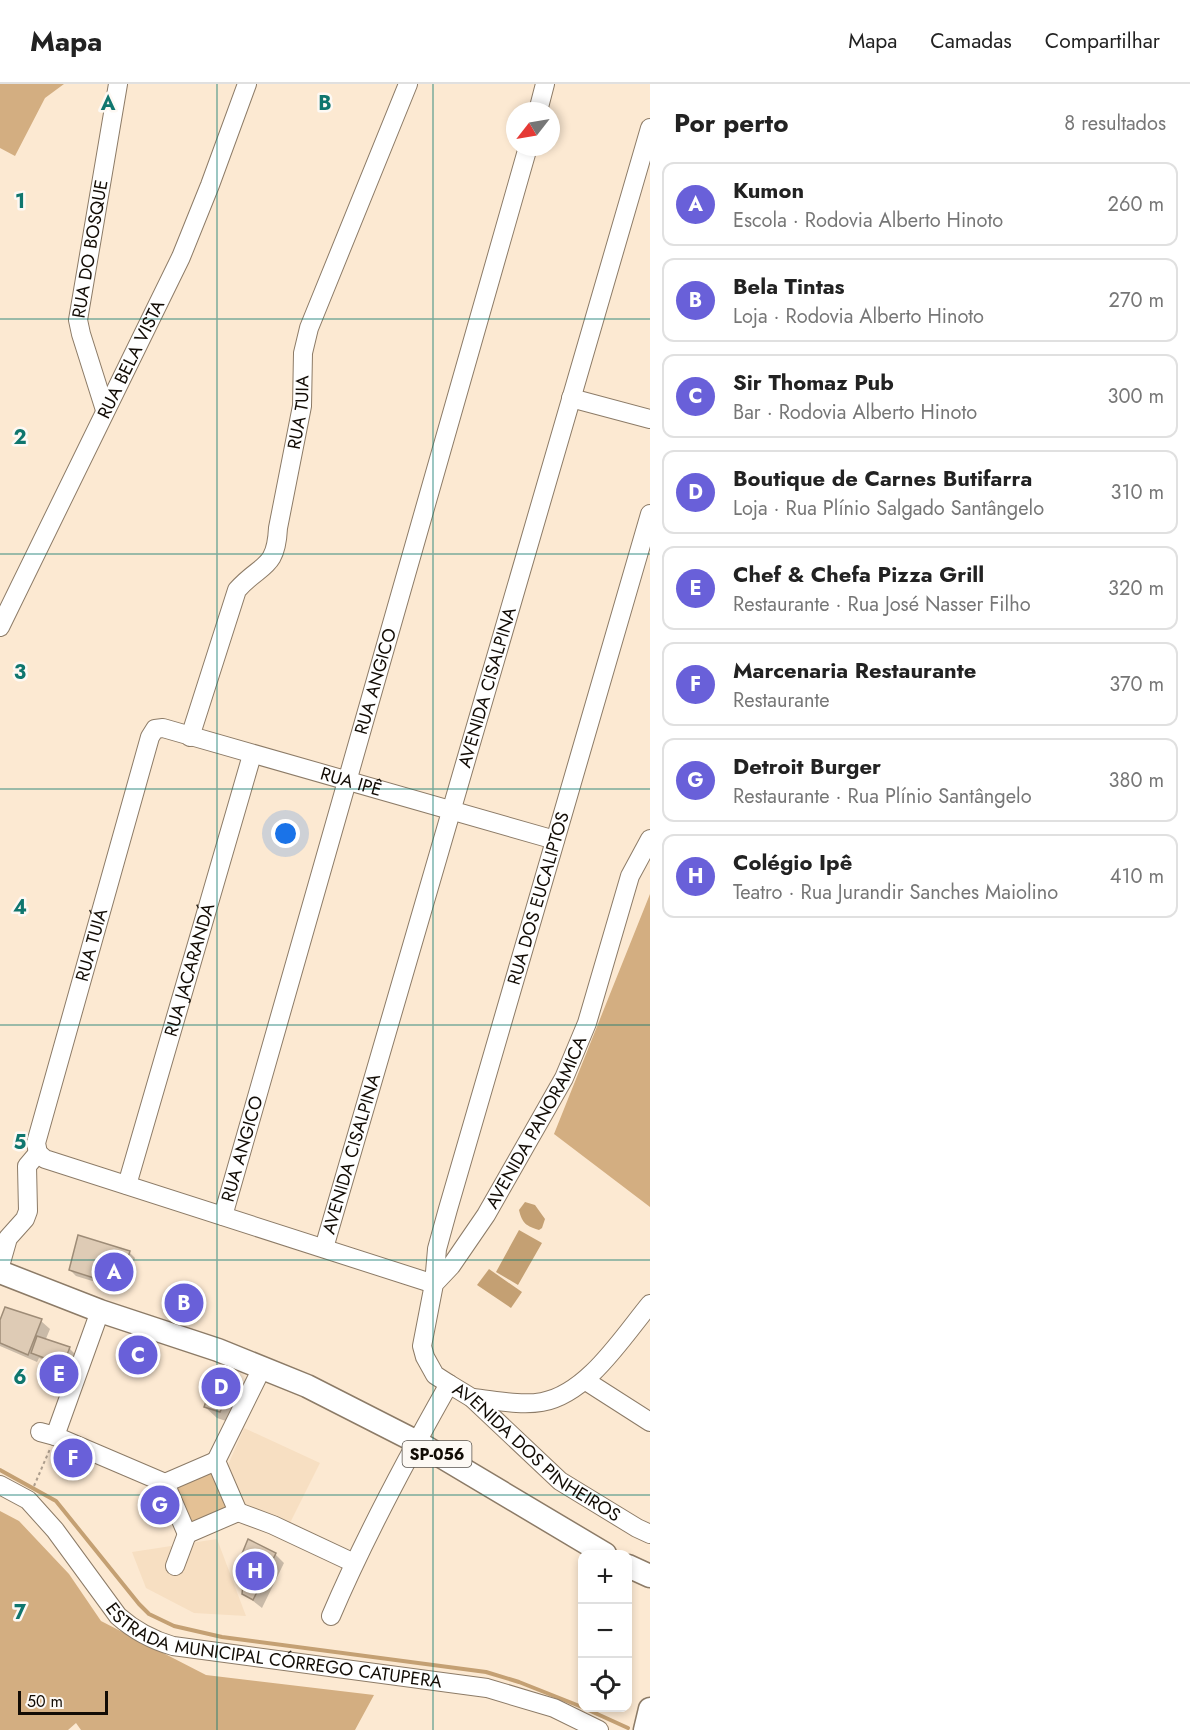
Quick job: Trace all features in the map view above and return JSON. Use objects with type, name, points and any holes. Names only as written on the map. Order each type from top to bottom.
[{"type":"main road","name":"SP-056","points":[[0,1272],[100,1311],[218,1350],[307,1386],[417,1442],[598,1550]]},
{"type":"main road","points":[[632,1568],[650,1576]]},
{"type":"main road","points":[[645,1730],[650,1709]]},
{"type":"street","name":"RUA DO BOSQUE","points":[[105,410],[78,320],[118,84]]},
{"type":"street","name":"RUA BELA VISTA","points":[[0,627],[181,257],[247,84]]},
{"type":"street","name":"RUA TUIA","points":[[190,737],[237,590],[270,561],[277,546],[278,528],[302,406],[303,353],[309,328],[408,84]]},
{"type":"street","points":[[540,102],[545,84]]},
{"type":"street","name":"AVENIDA CISALPINA","points":[[324,1248],[650,128]]},
{"type":"street","name":"RUA ANGICO","points":[[223,1216],[525,156]]},
{"type":"street","points":[[571,398],[650,419]]},
{"type":"street","name":"RUA DOS EUCALIPTOS","points":[[434,1284],[437,1249],[650,514]]},
{"type":"street","name":"RUA IPÊ","points":[[150,737],[155,729],[163,728],[555,840]]},
{"type":"street","name":"RUA TUIÁ","points":[[0,1266],[8,1238],[25,1219],[28,1211],[27,1166],[38,1153],[36,1143],[150,737]]},
{"type":"street","name":"RUA JACARANDÁ","points":[[127,1185],[252,755]]},
{"type":"street","name":"AVENIDA PANORAMICA","points":[[434,1284],[451,1266],[486,1215],[564,1078],[586,1023],[630,876],[650,840]]},
{"type":"street","points":[[38,1153],[45,1159],[434,1284],[422,1346],[435,1375],[449,1384]]},
{"type":"street","points":[[472,1398],[524,1403],[542,1402],[561,1395],[586,1381],[650,1304]]},
{"type":"street","points":[[100,1311],[48,1434],[165,1483],[188,1534]]},
{"type":"street","points":[[165,1483],[216,1461],[262,1368]]},
{"type":"street","points":[[586,1381],[650,1422]]},
{"type":"street","name":"AVENIDA DOS PINHEIROS","points":[[331,1616],[354,1563],[449,1384],[472,1398],[561,1481],[650,1534]]},
{"type":"street","points":[[216,1461],[238,1512]]},
{"type":"street","name":"ESTRADA MUNICIPAL CÓRREGO CATUPERA","points":[[0,1485],[28,1500],[55,1530],[110,1606],[128,1625],[150,1639],[173,1646],[487,1688],[554,1708],[599,1730]]},
{"type":"street","points":[[175,1566],[188,1534],[238,1512],[273,1525],[354,1563]]},
{"type":"path","points":[[40,1472],[48,1434]]},
{"type":"shaded area","points":[[0,84],[64,84],[45,98],[15,156],[0,148]]},
{"type":"shaded area","points":[[650,894],[650,1207],[554,1134]]},
{"type":"shaded area","points":[[525,1202],[535,1205],[545,1219],[539,1230],[523,1221],[519,1210]]},
{"type":"shaded area","points":[[519,1230],[542,1243],[518,1285],[496,1272]]},
{"type":"shaded area","points":[[489,1269],[522,1292],[511,1308],[477,1285]]},
{"type":"shaded area","points":[[244,1428],[320,1463],[288,1527],[240,1504],[225,1472]]},
{"type":"shaded area","points":[[214,1466],[233,1510],[189,1529],[170,1485]]},
{"type":"shaded area","points":[[0,1511],[19,1521],[69,1574],[101,1621],[206,1675],[374,1695],[355,1730],[81,1730],[76,1723],[68,1730],[0,1730]]},
{"type":"shaded area","points":[[217,1539],[246,1616],[194,1613],[146,1588],[132,1552]]},
{"type":"building","points":[[78,1235],[130,1251],[119,1286],[69,1270]]},
{"type":"building","points":[[5,1307],[42,1319],[28,1355],[0,1343],[0,1320]]},
{"type":"building","points":[[37,1336],[70,1347],[63,1365],[31,1353]]},
{"type":"building","points":[[214,1379],[232,1385],[220,1412],[204,1407]]},
{"type":"building","points":[[248,1539],[276,1553],[253,1600],[242,1594],[244,1575],[241,1572],[243,1569],[237,1566]]},
{"type":"waterway","points":[[0,1470],[56,1501],[139,1604],[149,1614],[174,1626],[222,1637],[486,1672],[519,1682],[578,1705]]},
{"type":"waterway","points":[[593,1712],[628,1728]]},
{"type":"place","name":"Kumon","points":[[114,1272]]},
{"type":"place","name":"Bela Tintas","points":[[184,1303]]},
{"type":"place","name":"Sir Thomaz Pub","points":[[138,1355]]},
{"type":"place","name":"Chef & Chefa Pizza Grill","points":[[59,1374]]},
{"type":"place","name":"Boutique de Carnes Butifarra","points":[[221,1387]]},
{"type":"place","name":"Marcenaria Restaurante","points":[[73,1458]]},
{"type":"place","name":"Detroit Burger","points":[[160,1505]]},
{"type":"place","name":"Colégio Ipê","points":[[255,1571]]}]
